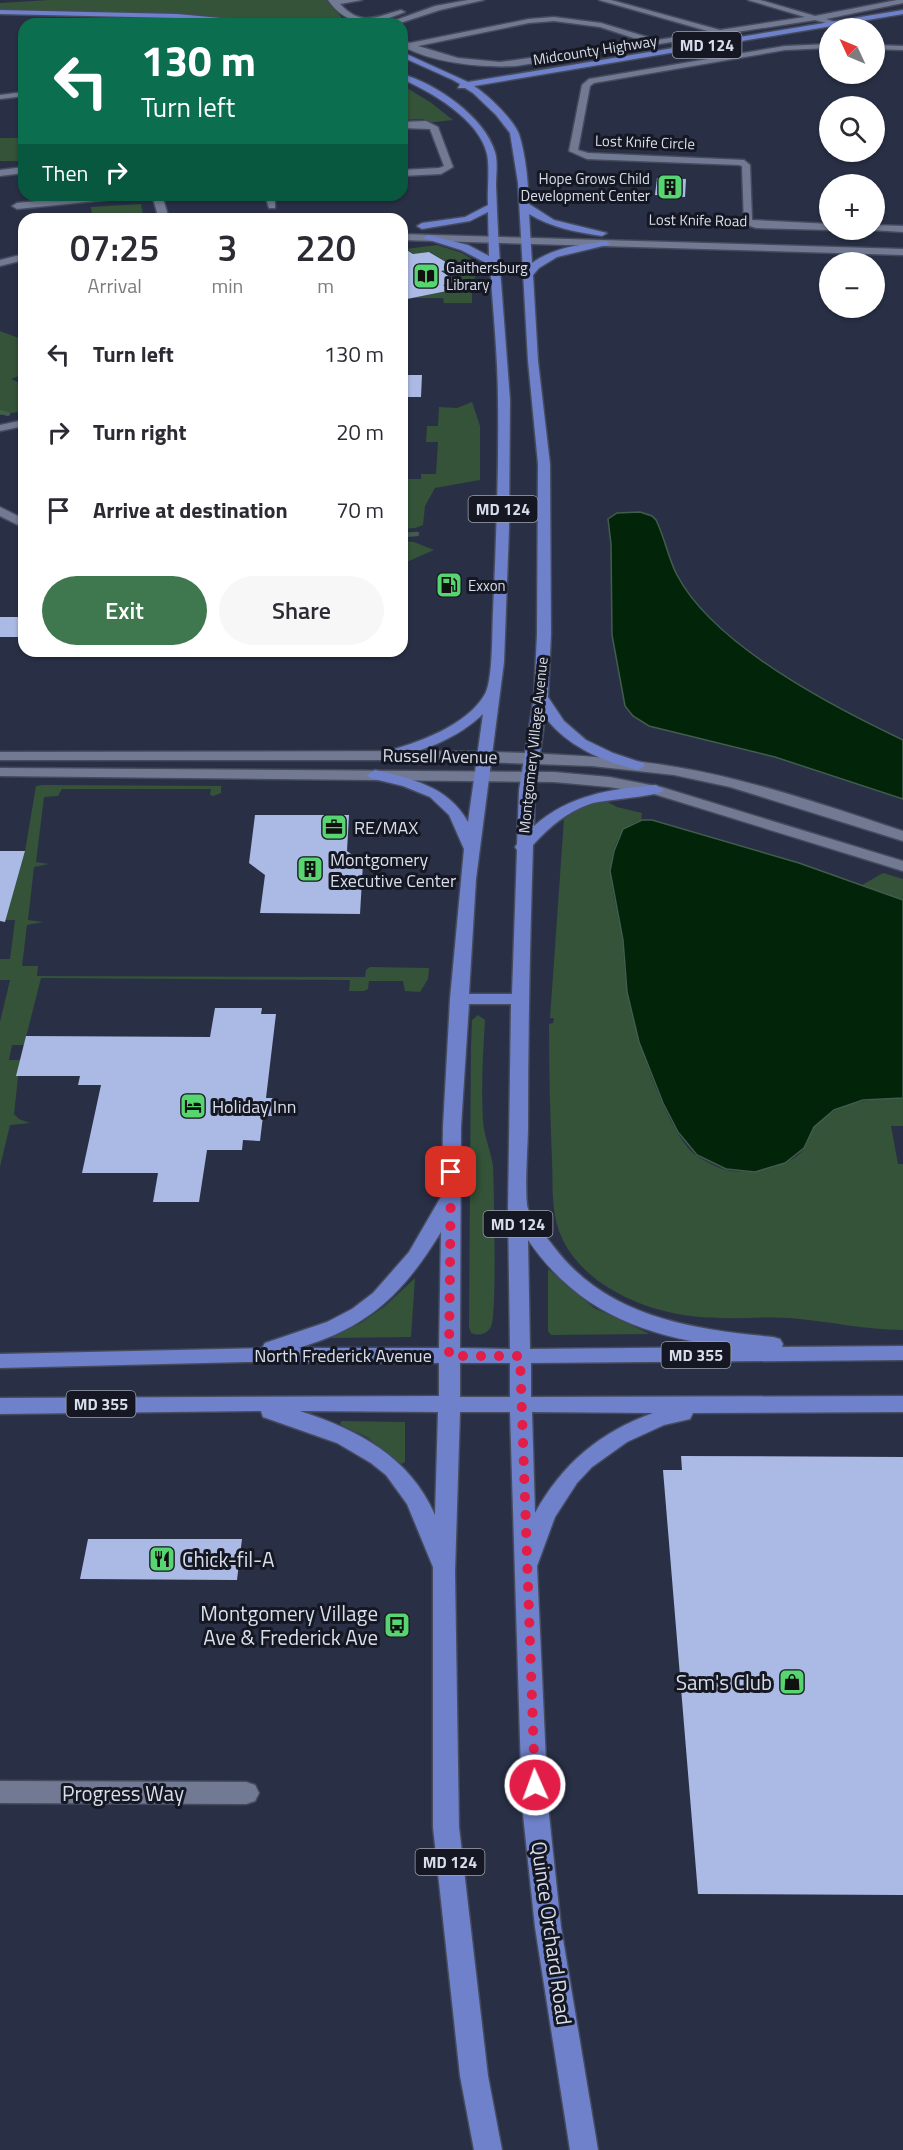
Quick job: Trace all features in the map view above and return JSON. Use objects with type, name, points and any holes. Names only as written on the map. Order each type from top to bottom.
[{"type":"main road","points":[[0,12],[167,15],[200,18]]},
{"type":"main road","name":"Midcounty Highway","points":[[866,18],[903,12]]},
{"type":"main road","points":[[885,23],[903,20]]},
{"type":"main road","name":"Midcounty Highway","points":[[456,82],[467,85],[819,26]]},
{"type":"main road","name":"Midcounty Highway","points":[[444,92],[476,91],[819,34]]},
{"type":"main road","points":[[408,57],[456,82],[511,77]]},
{"type":"main road","name":"MD 124","points":[[408,78],[433,90],[444,92],[479,130],[491,153],[493,235],[504,400],[503,529],[495,691],[471,855],[459,999],[452,1127],[449,1405],[444,1572],[446,1827],[474,2076],[488,2150]]},
{"type":"main road","name":"MD 124","points":[[512,88],[531,82]]},
{"type":"main road","name":"Montgomery Village Avenue","points":[[467,85],[492,106],[514,133],[521,168],[533,361],[544,464],[544,634],[541,697],[529,777],[523,847],[519,999],[520,1356]]},
{"type":"main road","points":[[492,106],[496,96]]},
{"type":"main road","points":[[417,226],[467,219],[493,206]]},
{"type":"main road","points":[[524,206],[535,215],[550,222],[602,233]]},
{"type":"main road","points":[[428,238],[470,249],[484,255],[496,266]]},
{"type":"main road","points":[[529,274],[535,265],[550,256],[606,244]]},
{"type":"main road","points":[[389,755],[417,748],[445,737],[482,709],[495,691]]},
{"type":"main road","points":[[541,697],[549,715],[574,739],[613,758],[638,766]]},
{"type":"main road","points":[[375,775],[408,782],[437,794],[455,809],[465,830],[471,855]]},
{"type":"main road","points":[[523,847],[538,828],[574,803],[606,794],[656,790]]},
{"type":"main road","points":[[459,999],[519,999]]},
{"type":"main road","points":[[245,1355],[304,1340],[353,1319],[369,1308],[396,1285],[410,1268],[433,1231],[451,1195]]},
{"type":"main road","points":[[518,1209],[535,1235],[572,1281],[600,1303],[629,1317],[677,1331],[747,1342],[903,1353]]},
{"type":"main road","name":"North Frederick Avenue","points":[[0,1361],[245,1355],[520,1356],[903,1353]]},
{"type":"main road","name":"Quince Orchard Road","points":[[520,1356],[535,1805],[549,1927],[584,2150]]},
{"type":"main road","name":"MD 355","points":[[0,1406],[157,1403],[716,1407],[903,1404]]},
{"type":"main road","points":[[249,1404],[291,1416],[345,1437],[382,1461],[406,1484],[423,1512],[444,1572]]},
{"type":"main road","points":[[526,1572],[544,1517],[567,1479],[586,1459],[608,1441],[638,1426],[670,1416],[716,1407]]},
{"type":"street","points":[[333,2],[358,0]]},
{"type":"street","points":[[386,18],[449,0]]},
{"type":"street","points":[[407,18],[438,8],[480,0]]},
{"type":"street","points":[[603,0],[721,32]]},
{"type":"street","points":[[626,0],[737,30]]},
{"type":"street","points":[[752,0],[818,18]]},
{"type":"street","points":[[874,0],[887,3]]},
{"type":"street","points":[[408,46],[445,59],[482,65],[516,64],[818,18],[903,1]]},
{"type":"street","points":[[333,2],[348,17],[352,18]]},
{"type":"street","points":[[408,44],[528,21],[554,19],[601,25],[657,43]]},
{"type":"street","name":"Lost Knife Circle","points":[[819,46],[785,48],[592,81],[586,85],[573,151],[586,156],[741,162],[746,165],[747,222],[756,225],[819,227]]},
{"type":"street","points":[[885,47],[903,48]]},
{"type":"street","points":[[549,50],[565,57]]},
{"type":"street","points":[[0,97],[18,95]]},
{"type":"street","points":[[408,125],[426,124],[434,127],[449,167],[441,171],[408,173]]},
{"type":"street","points":[[0,173],[18,171]]},
{"type":"street","points":[[17,206],[66,201]]},
{"type":"street","points":[[271,201],[272,206]]},
{"type":"street","points":[[417,226],[493,235]]},
{"type":"street","points":[[885,228],[903,229]]},
{"type":"street","name":"Lost Knife Road","points":[[526,236],[602,233],[903,241]]},
{"type":"street","points":[[408,237],[493,235]]},
{"type":"street","name":"Lost Knife Road","points":[[493,235],[606,244],[903,252]]},
{"type":"street","points":[[0,253],[18,249]]},
{"type":"street","points":[[0,263],[18,259]]},
{"type":"street","points":[[0,428],[18,424]]},
{"type":"street","points":[[0,511],[18,521]]},
{"type":"street","name":"Russell Avenue","points":[[0,756],[389,755],[532,759],[638,766],[758,790],[903,836]]},
{"type":"street","name":"Russell Avenue","points":[[0,772],[529,777],[609,782],[656,790],[903,866]]},
{"type":"street","name":"Progress Way","points":[[0,1792],[246,1793]]},
{"type":"shaded area","points":[[49,0],[326,0],[342,18],[224,18],[174,14],[0,11],[0,3]]},
{"type":"shaded area","points":[[408,89],[453,120],[426,123],[424,119],[408,120]]},
{"type":"shaded area","points":[[0,138],[18,138],[18,161],[0,161]]},
{"type":"shaded area","points":[[141,204],[143,213],[92,213],[91,207]]},
{"type":"shaded area","points":[[437,245],[462,253],[476,262],[477,269],[472,288],[446,284],[459,281],[442,271],[456,268],[430,252],[414,254],[408,249]]},
{"type":"shaded area","points":[[449,287],[472,289],[472,303],[444,303],[443,298],[411,298],[452,290]]},
{"type":"shaded area","points":[[0,331],[18,338],[18,376],[11,379],[18,382],[18,412],[0,415]]},
{"type":"shaded area","points":[[472,402],[480,426],[480,480],[435,488],[425,506],[423,525],[408,529],[408,479],[421,479],[421,474],[436,474],[438,442],[426,442],[427,426],[438,426],[439,407],[457,408]]},
{"type":"shaded area","points":[[640,512],[656,520],[677,575],[694,601],[718,626],[746,650],[810,692],[903,740],[903,799],[775,757],[649,726],[633,716],[625,706],[612,635],[611,544],[608,519],[617,513]]},
{"type":"shaded area","points":[[408,542],[434,550],[408,561]]},
{"type":"shaded area","points":[[36,786],[221,786],[221,793],[210,795],[211,789],[62,789],[58,796],[44,797],[36,862],[49,864],[34,867],[28,920],[43,922],[27,925],[22,966],[38,966],[37,976],[365,977],[366,970],[370,967],[429,968],[428,979],[420,992],[405,991],[403,981],[369,981],[368,989],[364,991],[349,991],[350,980],[41,978],[24,1045],[12,1045],[9,1060],[20,1060],[14,1114],[19,1119],[30,1123],[10,1125],[0,1167],[0,1022],[10,980],[0,980],[0,959],[10,959],[15,920],[5,920],[25,851]]},
{"type":"shaded area","points":[[604,800],[617,807],[642,813],[641,820],[626,828],[620,836],[611,862],[627,991],[643,1054],[663,1104],[674,1127],[697,1156],[726,1170],[735,1171],[758,1170],[781,1165],[799,1154],[815,1126],[833,1112],[868,1100],[903,1098],[903,1126],[891,1126],[898,1164],[903,1164],[903,1330],[875,1329],[790,1318],[700,1317],[658,1309],[617,1293],[598,1281],[582,1267],[569,1250],[556,1223],[554,1205],[549,1058],[549,1024],[553,1023],[554,1018],[550,1018],[564,819],[580,808]]},
{"type":"shaded area","points":[[642,820],[652,820],[799,863],[903,900],[903,1098],[863,1100],[834,1110],[814,1127],[804,1148],[785,1163],[755,1172],[726,1169],[697,1155],[678,1132],[663,1103],[639,1042],[627,992],[623,940],[610,871],[614,851],[623,829]]},
{"type":"shaded area","points":[[883,873],[903,879],[903,900],[862,885]]},
{"type":"shaded area","points":[[478,1015],[485,1020],[482,1108],[493,1166],[495,1250],[493,1318],[489,1330],[480,1335],[471,1333],[469,1327],[471,1045],[472,1020]]},
{"type":"shaded area","points":[[548,1269],[594,1308],[650,1334],[551,1335],[548,1331]]},
{"type":"shaded area","points":[[415,1278],[411,1337],[330,1338],[361,1323],[385,1306]]},
{"type":"shaded area","points":[[342,1421],[405,1422],[405,1462],[401,1464],[367,1437],[341,1425]]},
{"type":"building","name":"Hope Grows Child Development Center","points":[[657,178],[686,179],[685,197],[655,195]]},
{"type":"building","name":"Gaithersburg Library","points":[[408,251],[413,254],[429,252],[456,268],[441,271],[458,282],[443,285],[452,290],[408,299]]},
{"type":"building","points":[[408,375],[422,375],[421,397],[408,397]]},
{"type":"building","points":[[0,617],[18,617],[18,637],[0,637]]},
{"type":"building","name":"Montgomery Executive Center","points":[[255,815],[349,815],[347,851],[363,863],[360,914],[260,913],[265,875],[249,863]]},
{"type":"building","points":[[0,851],[25,851],[5,922],[0,921]]},
{"type":"building","name":"Holiday Inn","points":[[215,1008],[262,1008],[261,1014],[276,1014],[266,1098],[275,1098],[272,1116],[263,1116],[260,1141],[243,1140],[242,1150],[207,1150],[199,1202],[153,1202],[158,1173],[82,1173],[101,1085],[78,1085],[80,1076],[16,1076],[26,1036],[210,1037]]},
{"type":"building","name":"Sam's Club","points":[[681,1456],[903,1457],[903,1895],[698,1894],[663,1470],[682,1470]]},
{"type":"building","name":"Chick-fil-A","points":[[88,1539],[242,1539],[237,1580],[80,1579]]},
{"type":"waterway","points":[[0,412],[8,414]]},
{"type":"waterway","points":[[408,535],[417,534]]},
{"type":"place","name":"Hope Grows Child Development Center","points":[[670,187]]},
{"type":"place","name":"Gaithersburg Library","points":[[426,276]]},
{"type":"place","name":"Exxon","points":[[449,585]]},
{"type":"place","name":"RE/MAX","points":[[334,827]]},
{"type":"place","name":"Montgomery Executive Center","points":[[310,869]]},
{"type":"place","name":"Holiday Inn","points":[[193,1106]]},
{"type":"place","name":"Chick-fil-A","points":[[162,1559]]},
{"type":"place","name":"Montgomery Village Ave & Frederick Ave","points":[[397,1625]]},
{"type":"place","name":"Sam's Club","points":[[792,1682]]},
{"type":"route","points":[[451,1172],[449,1356],[520,1356],[524,1532],[535,1785]]}]
